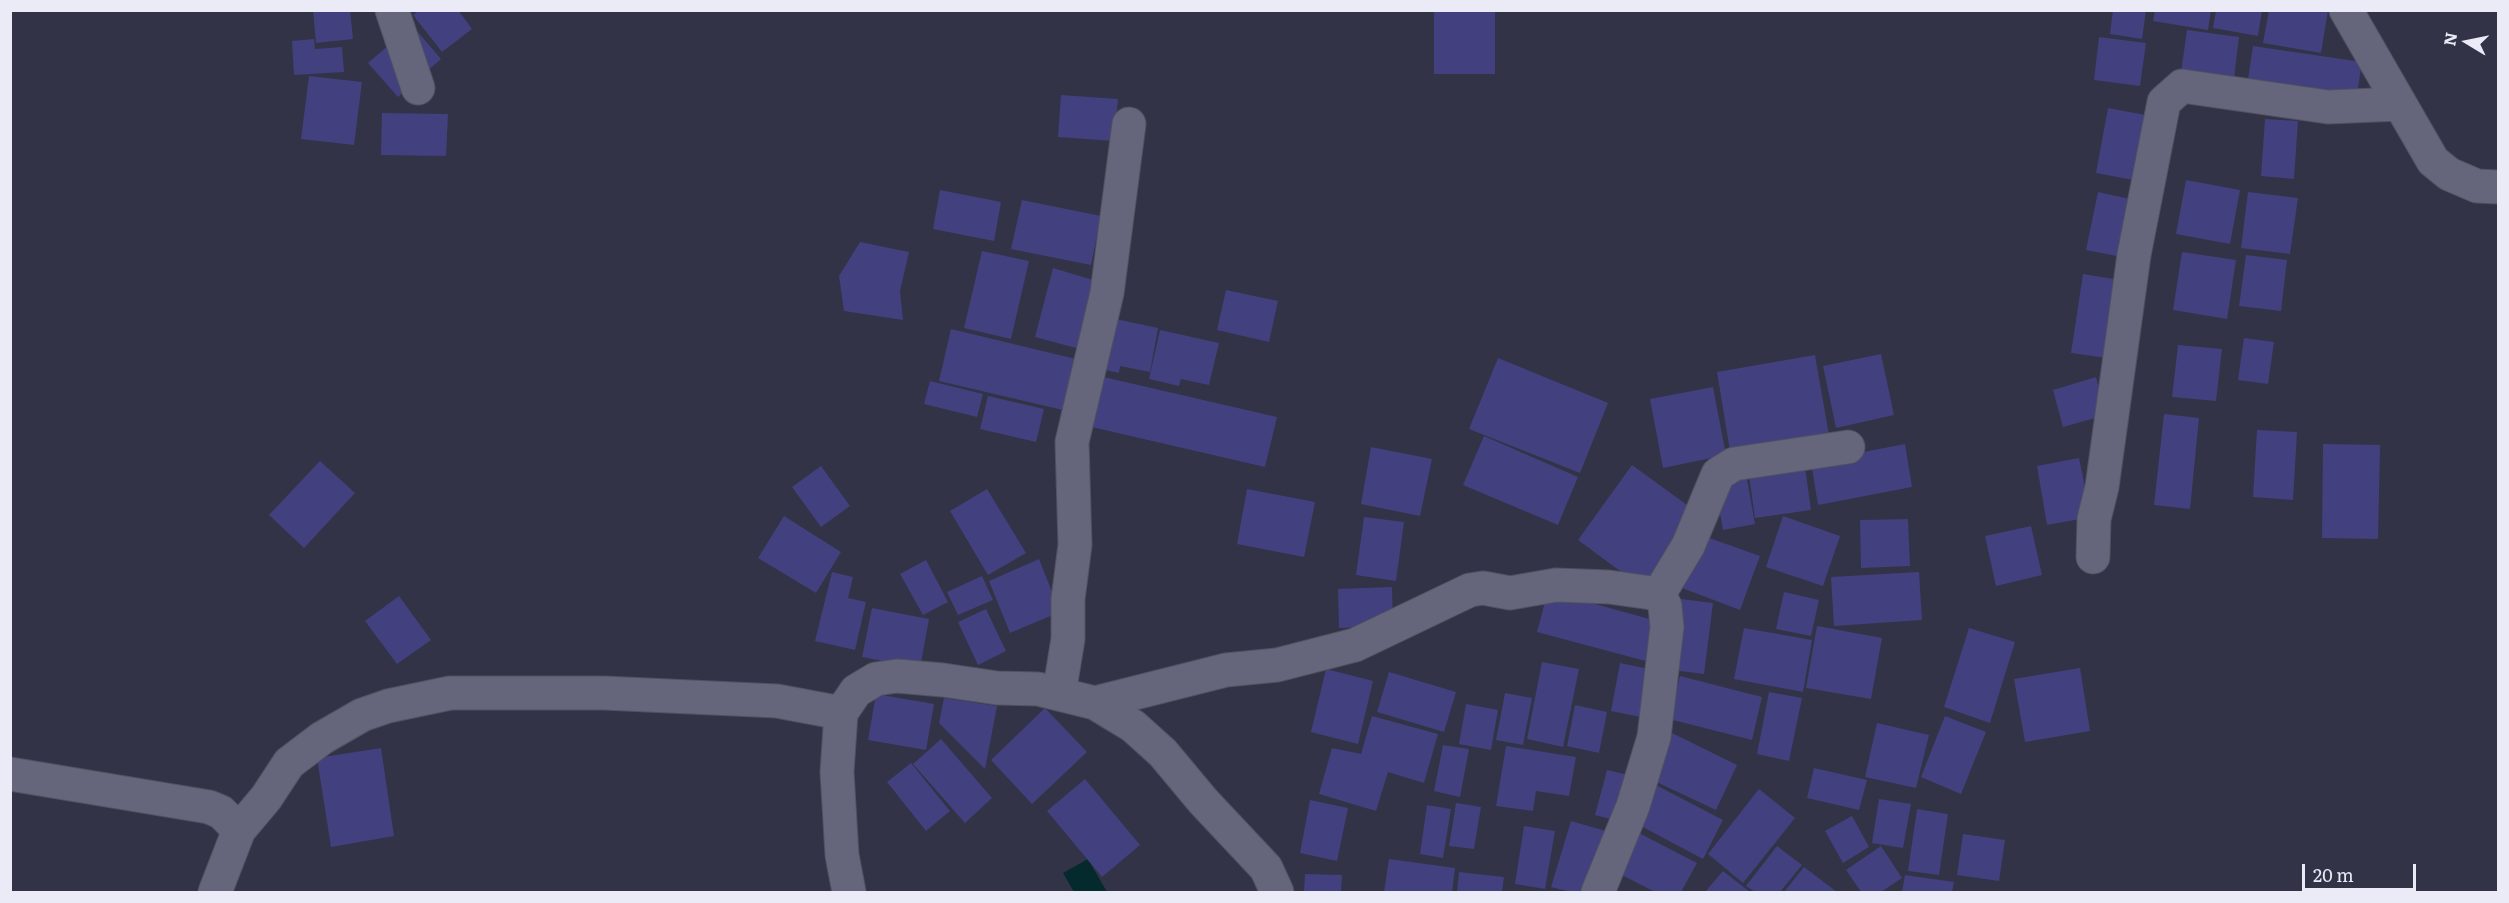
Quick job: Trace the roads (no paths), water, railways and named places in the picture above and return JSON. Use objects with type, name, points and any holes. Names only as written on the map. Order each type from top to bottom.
[{"type":"street","points":[[392,10],[418,88]]},
{"type":"street","points":[[2346,10],[2433,161],[2449,174],[2477,186],[2499,187]]},
{"type":"street","points":[[2093,556],[2094,519],[2102,487],[2134,255],[2164,102],[2182,86],[2328,107],[2399,104]]},
{"type":"street","points":[[1059,694],[1068,639],[1068,599],[1075,544],[1072,442],[1107,292],[1129,124]]},
{"type":"street","points":[[1659,594],[1688,546],[1718,474],[1734,464],[1848,447]]},
{"type":"street","points":[[1095,703],[1226,670],[1277,665],[1355,645],[1470,590],[1483,588],[1510,593],[1556,585],[1609,587],[1659,594]]},
{"type":"street","points":[[1598,892],[1633,807],[1654,737],[1667,627],[1665,606],[1659,594]]},
{"type":"street","points":[[849,892],[842,855],[837,772],[841,712],[849,698],[866,684],[897,676],[997,688],[1038,689],[1095,703],[1133,726],[1163,753],[1203,801],[1266,868],[1277,892]]},
{"type":"street","points":[[215,892],[240,830],[266,798],[289,763],[322,738],[362,715],[388,706],[450,693],[604,693],[777,701],[841,712]]},
{"type":"street","points":[[10,774],[209,807],[221,813],[240,830]]}]
